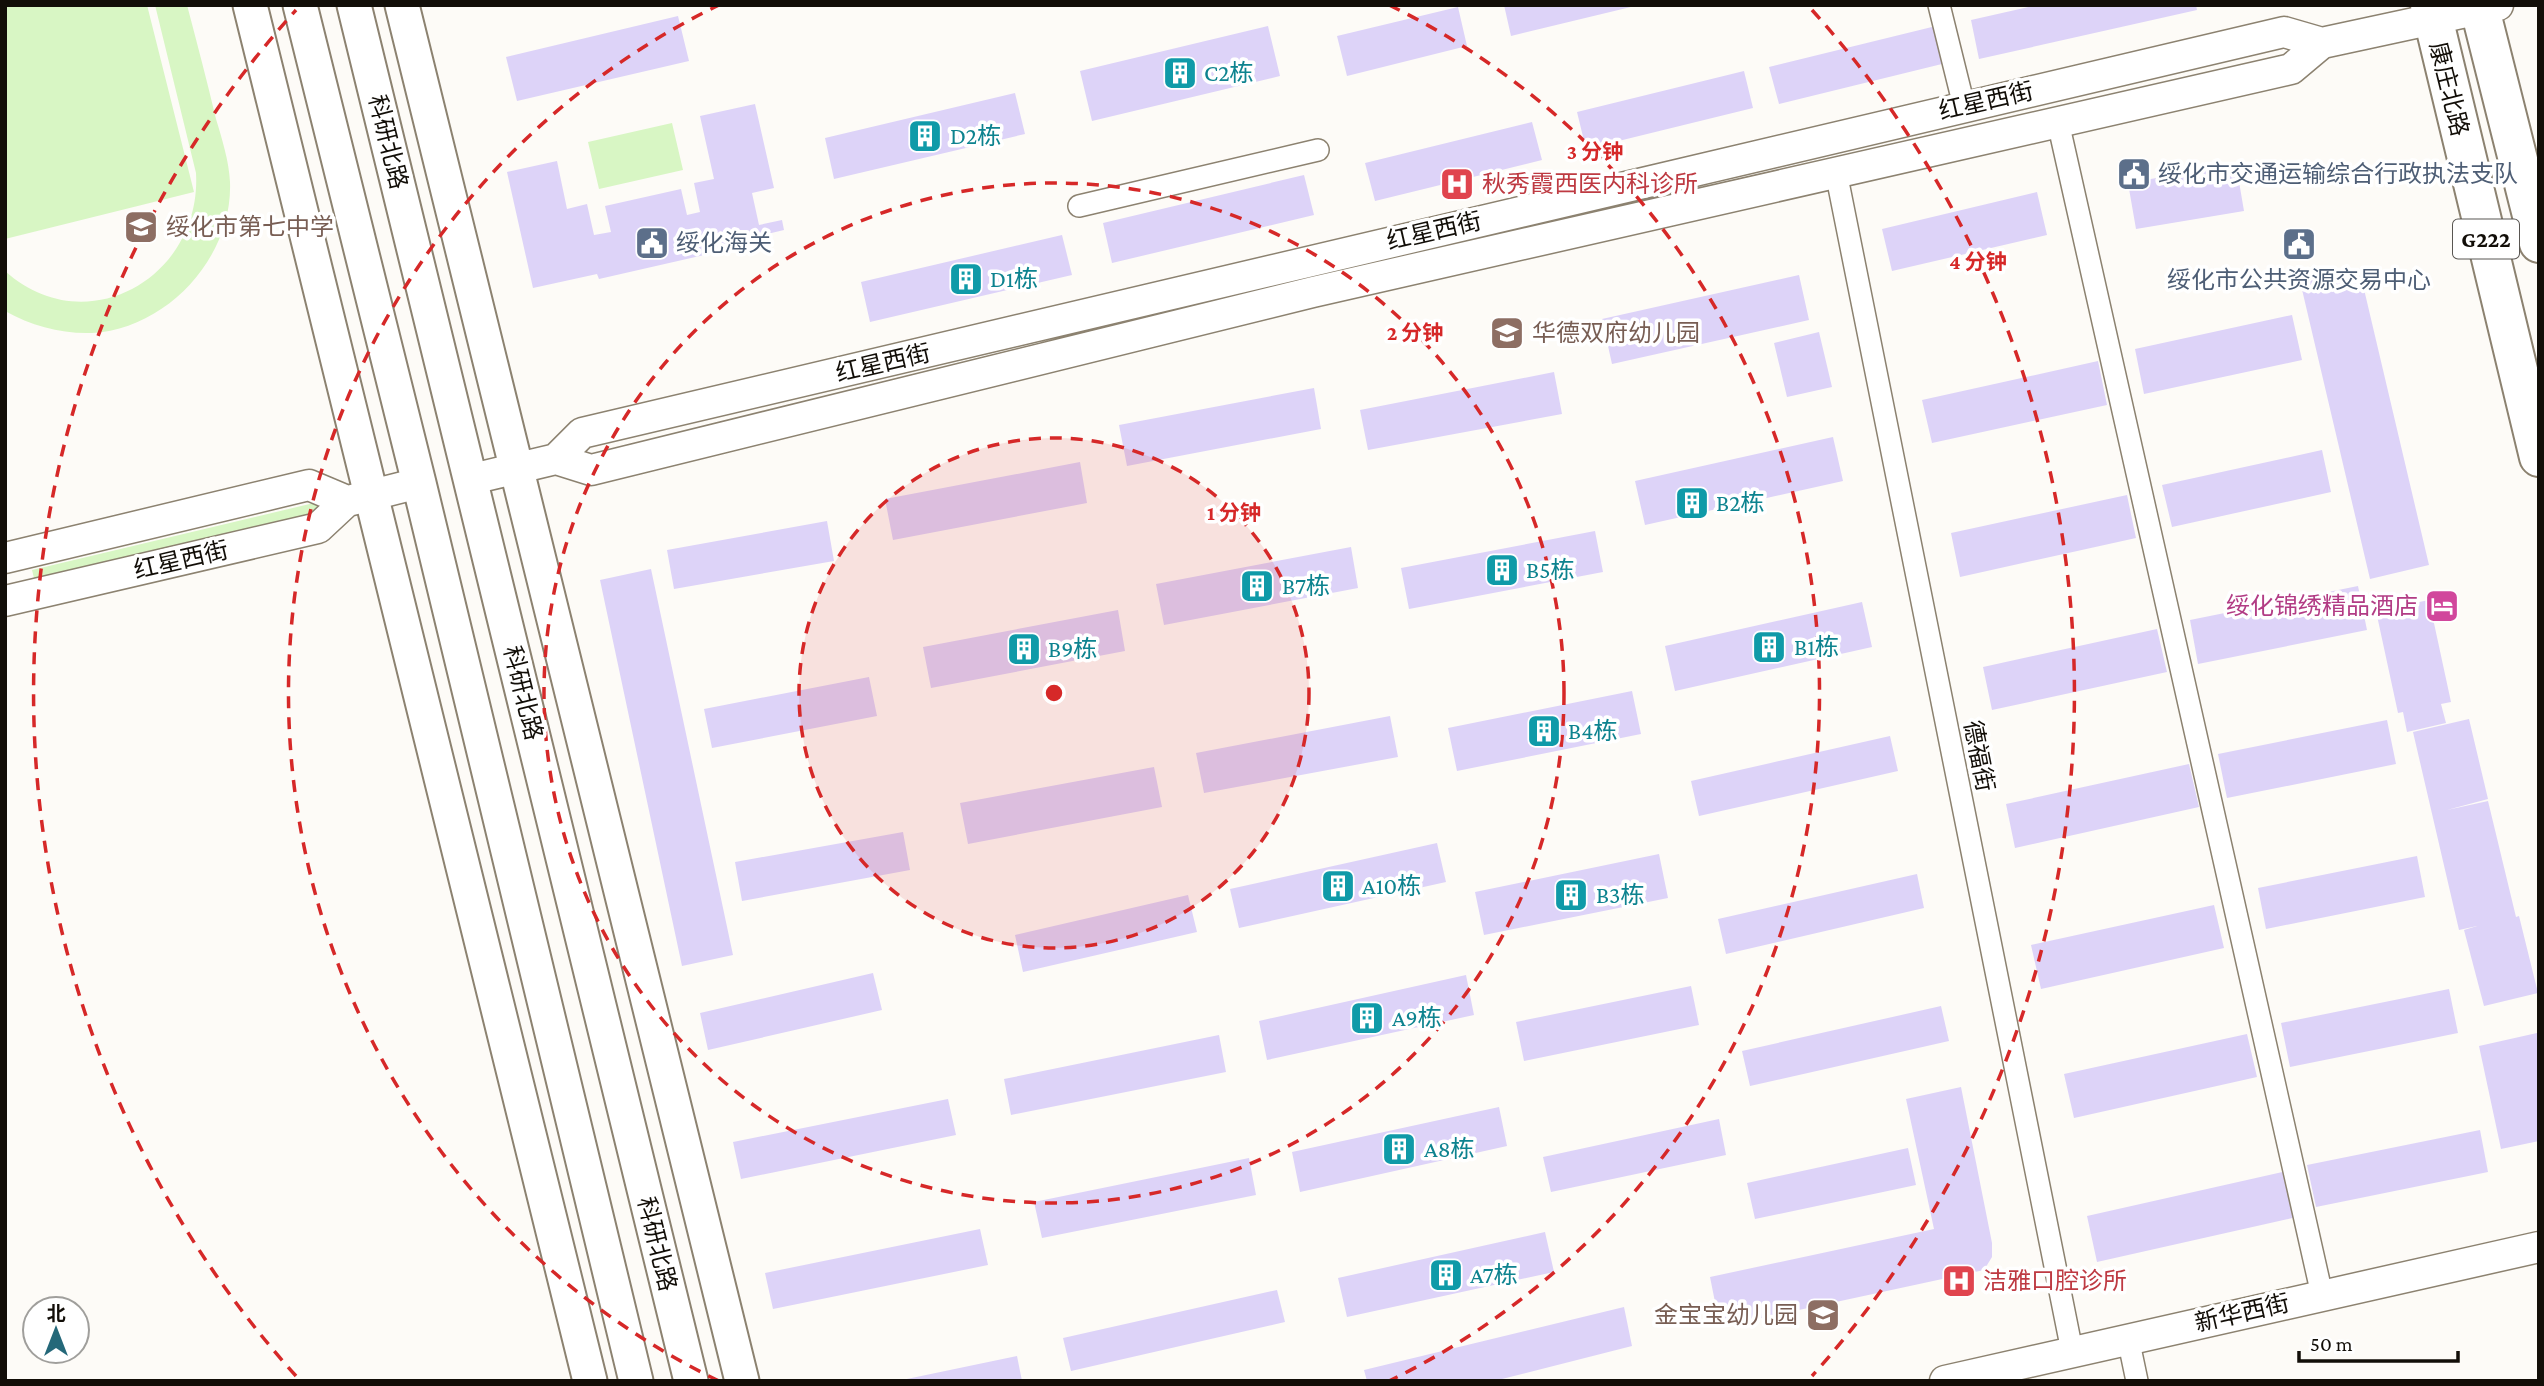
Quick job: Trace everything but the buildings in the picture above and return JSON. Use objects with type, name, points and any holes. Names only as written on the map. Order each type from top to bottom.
[{"type":"highway","name":"康庄北路","points":[[2486,7],[2539,243]]},
{"type":"highway","name":"康庄北路","points":[[2431,13],[2539,457]]},
{"type":"main road","points":[[250,5],[360,498],[590,1381]]},
{"type":"main road","name":"科研北路","points":[[300,5],[419,483],[636,1381]]},
{"type":"main road","name":"科研北路","points":[[354,5],[691,1381]]},
{"type":"main road","points":[[402,5],[742,1381]]},
{"type":"main road","name":"红星西街","points":[[472,479],[556,459],[592,470],[1337,287],[2291,69],[2322,43],[2431,13],[2486,7]]},
{"type":"main road","name":"红星西街","points":[[556,459],[582,433],[1828,138],[2284,32],[2322,43]]},
{"type":"main road","points":[[1828,138],[1836,172]]},
{"type":"main road","points":[[1329,256],[1337,287]]},
{"type":"main road","points":[[820,377],[830,412]]},
{"type":"main road","name":"红星西街","points":[[10,600],[318,528],[360,498],[419,483]]},
{"type":"main road","name":"红星西街","points":[[5,560],[309,485],[360,498]]},
{"type":"main road","points":[[5,560],[10,600]]},
{"type":"main road","name":"新华西街","points":[[1945,1381],[2539,1247]]},
{"type":"street","points":[[1939,5],[1964,106]]},
{"type":"street","points":[[2058,122],[2322,1295]]},
{"type":"street","points":[[1079,206],[1318,150]]},
{"type":"street","name":"德福街","points":[[1836,172],[2072,1351]]},
{"type":"street","points":[[2128,1338],[2137,1381]]},
{"type":"green space","points":[[5,5],[147,5],[194,192],[5,239]]},
{"type":"green space","points":[[155,5],[187,5],[228,166],[228,210],[220,237],[207,262],[190,284],[169,303],[146,318],[120,328],[92,333],[47,328],[26,321],[5,311],[5,271],[37,292],[70,301],[103,299],[133,288],[160,269],[180,242],[193,210],[196,173]]},
{"type":"green space","points":[[672,123],[683,170],[599,189],[588,142]]},
{"type":"green space","points":[[318,502],[321,514],[35,582],[32,570]]},
{"type":"place","name":"C2栋","points":[[1180,73]]},
{"type":"place","name":"D2栋","points":[[925,136]]},
{"type":"place","name":"绥化市交通运输综合行政执法支队","points":[[2134,174]]},
{"type":"place","name":"秋秀霞西医内科诊所","points":[[1457,184]]},
{"type":"place","name":"绥化市第七中学","points":[[141,227]]},
{"type":"place","name":"绥化海关","points":[[652,243]]},
{"type":"place","name":"绥化市公共资源交易中心","points":[[2299,244]]},
{"type":"place","name":"D1栋","points":[[966,279]]},
{"type":"place","name":"华德双府幼儿园","points":[[1507,333]]},
{"type":"place","name":"B2栋","points":[[1692,503]]},
{"type":"place","name":"B5栋","points":[[1502,570]]},
{"type":"place","name":"B7栋","points":[[1257,586]]},
{"type":"place","name":"绥化锦绣精品酒店","points":[[2442,606]]},
{"type":"place","name":"B1栋","points":[[1769,647]]},
{"type":"place","name":"B9栋","points":[[1024,649]]},
{"type":"place","name":"B4栋","points":[[1544,731]]},
{"type":"place","name":"A10栋","points":[[1338,886]]},
{"type":"place","name":"B3栋","points":[[1571,895]]},
{"type":"place","name":"A9栋","points":[[1367,1018]]},
{"type":"place","name":"A8栋","points":[[1399,1149]]},
{"type":"place","name":"A7栋","points":[[1446,1275]]},
{"type":"place","name":"洁雅口腔诊所","points":[[1959,1281]]},
{"type":"place","name":"金宝宝幼儿园","points":[[1823,1315]]}]
